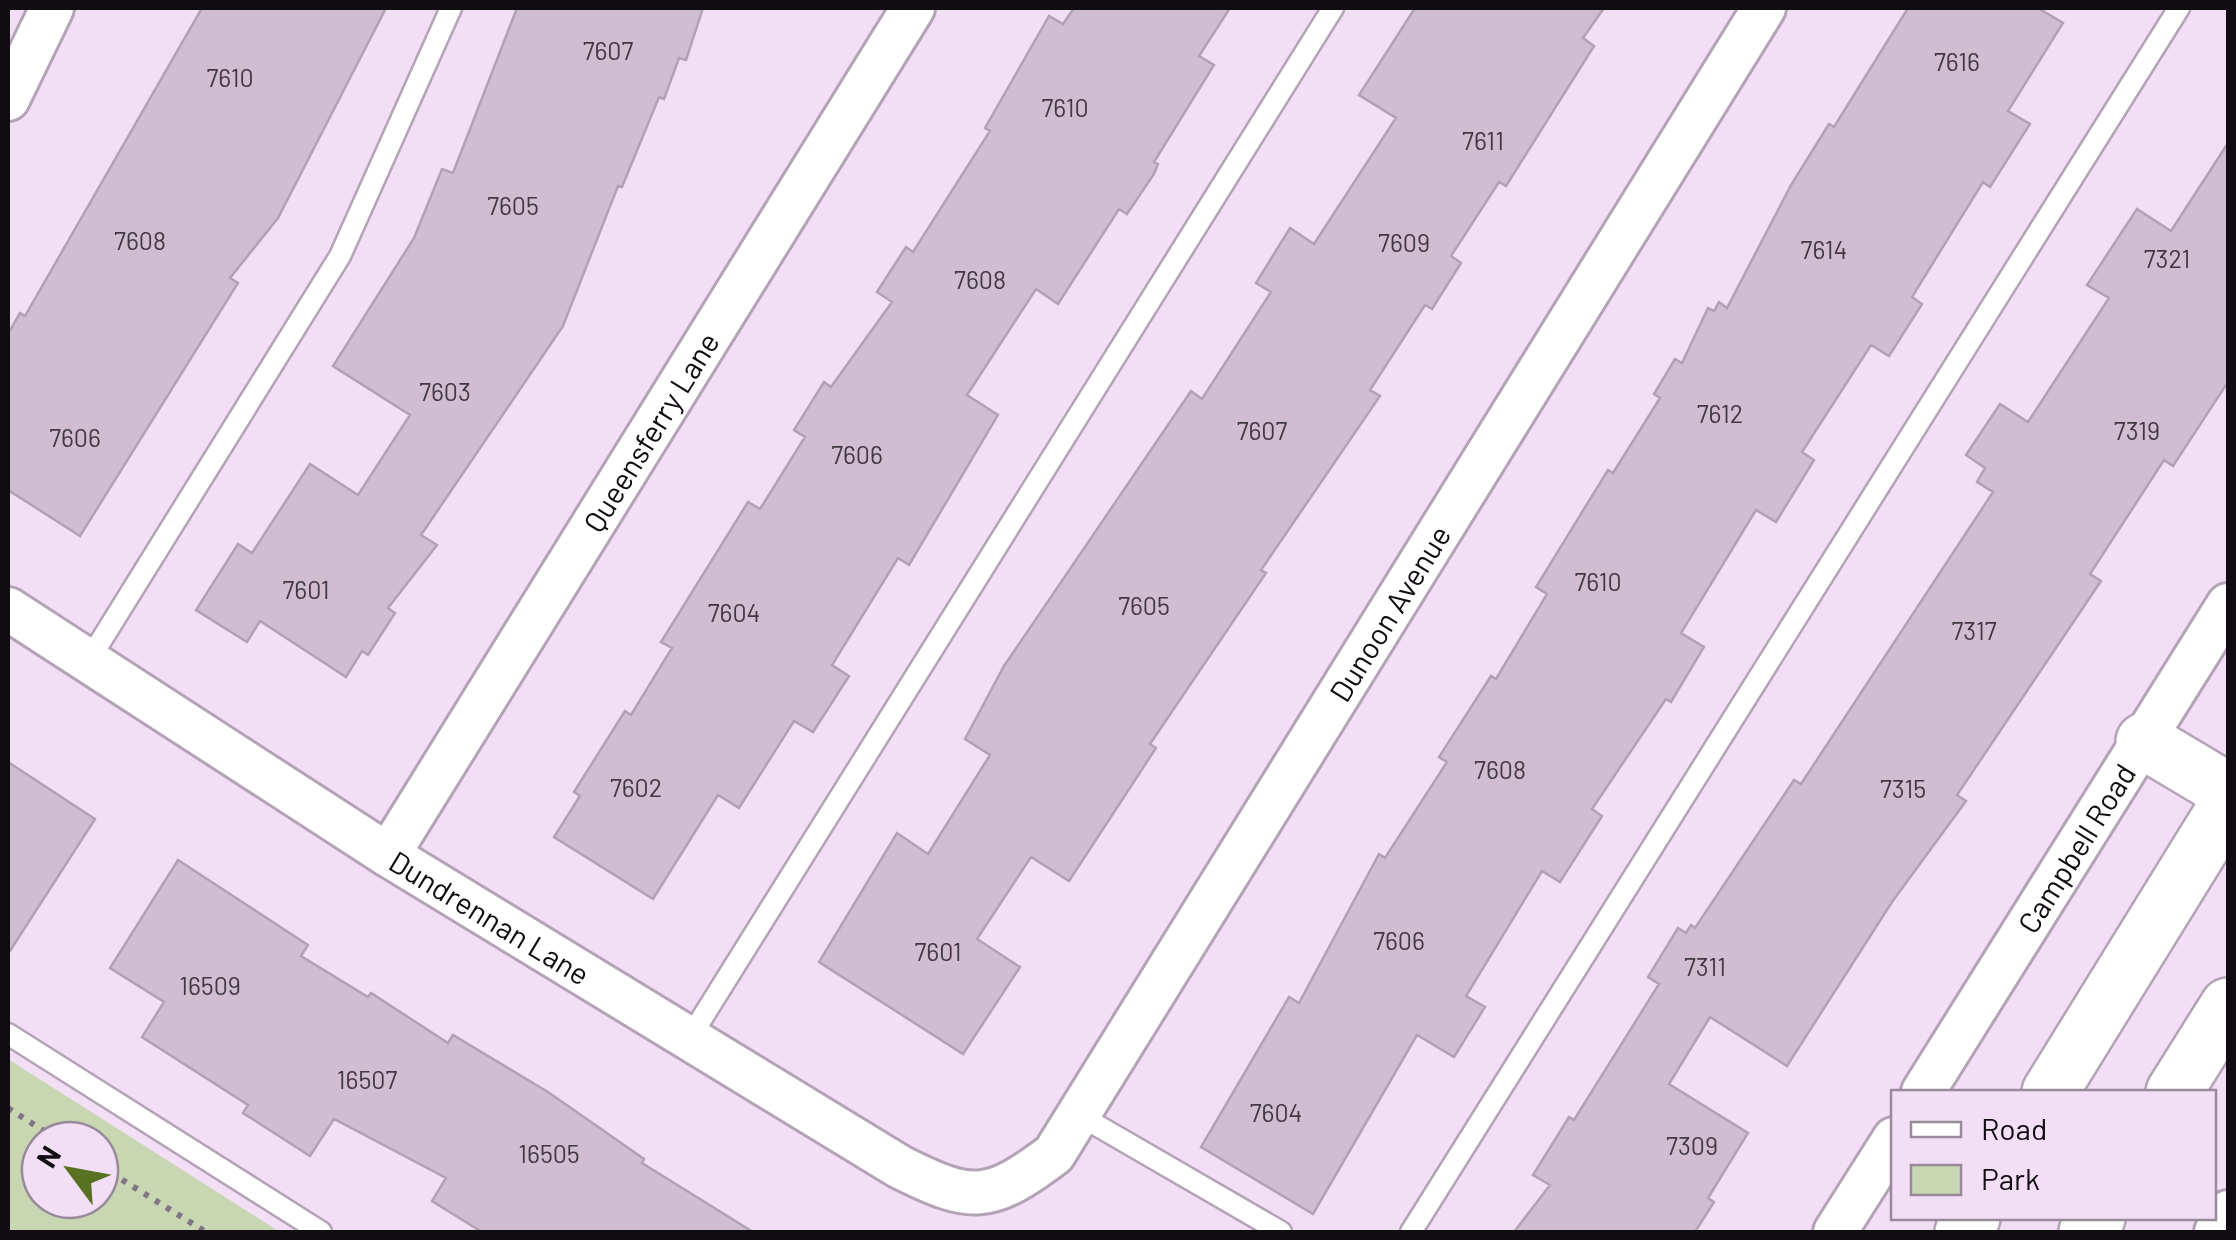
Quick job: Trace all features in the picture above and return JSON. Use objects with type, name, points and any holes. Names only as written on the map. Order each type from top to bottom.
[{"type":"main road","points":[[2144,741],[2228,791]]},
{"type":"main road","points":[[2051,1090],[2228,804]]},
{"type":"main road","points":[[2175,1090],[2228,1006]]},
{"type":"street","points":[[8,99],[52,8]]},
{"type":"street","name":"Queensferry Lane","points":[[388,855],[913,8]]},
{"type":"street","name":"Dunoon Avenue","points":[[988,1195],[1054,1154],[1764,8]]},
{"type":"street","name":"Campbell Road","points":[[1924,1090],[2228,605]]},
{"type":"street","name":"Dundrennan Lane","points":[[8,609],[388,855],[900,1167],[944,1189],[988,1195]]},
{"type":"street","points":[[1834,1232],[1891,1144]]},
{"type":"street","points":[[2216,1232],[2228,1212]]},
{"type":"lane","points":[[89,660],[340,256],[451,8]]},
{"type":"lane","points":[[689,1039],[1333,8]]},
{"type":"lane","points":[[1411,1232],[2179,8]]},
{"type":"lane","points":[[8,1034],[321,1232]]},
{"type":"lane","points":[[1079,1115],[1281,1232]]},
{"type":"path","points":[[120,1178],[206,1232]]},
{"type":"green space","points":[[8,1059],[104,1120],[20,1120],[20,1220],[120,1220],[120,1130],[280,1232],[8,1232]]},
{"type":"building","points":[[202,8],[386,8],[278,218],[230,278],[238,283],[80,536],[8,490],[8,334],[20,313],[25,316]]},
{"type":"building","points":[[517,8],[703,8],[686,60],[679,58],[664,99],[659,97],[622,187],[618,186],[563,326],[421,535],[437,545],[388,608],[395,613],[368,655],[362,651],[346,677],[260,621],[247,642],[196,610],[238,544],[252,553],[310,464],[358,495],[410,415],[333,366],[414,238],[442,169],[453,173]]},
{"type":"building","points":[[1074,8],[1230,8],[1199,56],[1214,65],[1154,162],[1158,164],[1154,174],[1127,214],[1119,209],[1058,304],[1036,289],[967,395],[998,415],[909,565],[898,558],[832,665],[849,676],[813,732],[794,721],[739,808],[718,795],[653,899],[554,837],[580,796],[574,792],[625,711],[631,715],[672,648],[661,642],[748,502],[760,509],[805,437],[794,430],[824,382],[831,387],[892,302],[877,292],[906,247],[913,252],[990,131],[985,128],[1049,16],[1063,24]]},
{"type":"building","points":[[1415,8],[1604,8],[1583,38],[1594,46],[1506,186],[1499,182],[1451,256],[1461,263],[1432,309],[1425,305],[1370,390],[1380,396],[1261,570],[1266,573],[1150,744],[1156,748],[1069,881],[1031,857],[977,939],[1020,967],[963,1054],[819,962],[897,833],[928,854],[990,755],[965,739],[1004,666],[1191,391],[1202,399],[1271,292],[1256,283],[1290,228],[1314,244],[1396,118],[1359,95]]},
{"type":"building","points":[[1908,8],[2038,8],[2063,23],[2008,111],[2030,124],[1990,187],[1983,182],[1912,297],[1922,304],[1889,356],[1871,345],[1802,452],[1814,460],[1776,522],[1756,510],[1681,633],[1704,647],[1671,702],[1666,699],[1592,809],[1602,816],[1560,882],[1542,871],[1466,996],[1485,1007],[1454,1057],[1417,1035],[1313,1214],[1201,1147],[1289,997],[1299,1003],[1379,854],[1385,858],[1447,762],[1439,757],[1491,676],[1496,679],[1547,594],[1536,587],[1608,470],[1613,473],[1660,398],[1654,394],[1675,359],[1682,363],[1708,308],[1714,311],[1719,302],[1727,308],[1791,185],[1829,124],[1834,127]]},
{"type":"building","points":[[2228,143],[2228,382],[2173,466],[2164,460],[2090,574],[2101,581],[1957,795],[1966,801],[1892,902],[1787,1066],[1710,1017],[1669,1084],[1748,1133],[1708,1198],[1714,1202],[1695,1232],[1514,1232],[1550,1185],[1533,1175],[1569,1117],[1574,1120],[1659,984],[1648,977],[1678,928],[1686,933],[1691,925],[1695,928],[1794,780],[1801,784],[1993,492],[1977,482],[1985,468],[1966,455],[2000,404],[2028,422],[2109,298],[2087,285],[2137,209],[2171,231]]},
{"type":"building","points":[[8,762],[95,819],[8,954]]},
{"type":"building","points":[[178,860],[308,945],[301,956],[368,997],[371,993],[448,1043],[453,1035],[548,1092],[644,1159],[642,1163],[753,1232],[482,1232],[432,1201],[446,1178],[334,1119],[310,1156],[243,1113],[248,1105],[142,1037],[164,1002],[110,968]]}]
